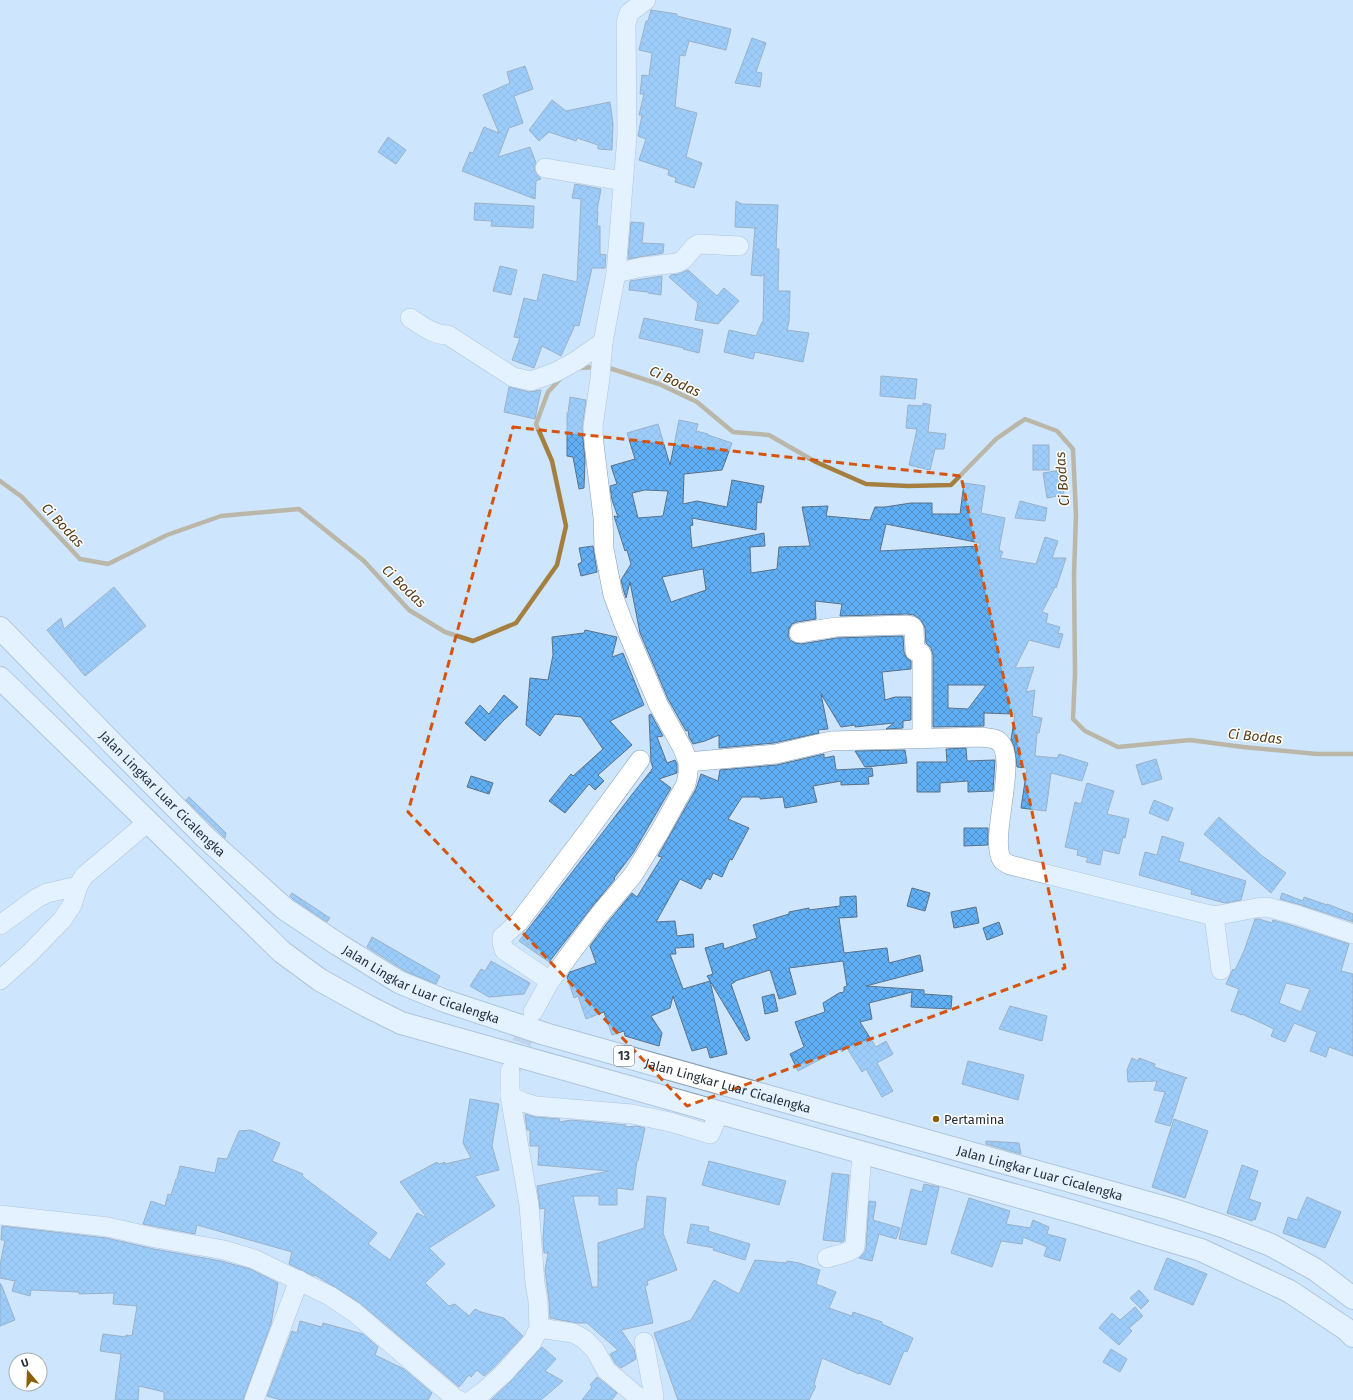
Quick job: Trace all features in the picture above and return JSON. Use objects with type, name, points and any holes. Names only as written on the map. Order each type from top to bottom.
[{"type":"highway","name":"Jalan Lingkar Luar Cicalengka","points":[[0,628],[205,837],[285,909],[399,982],[446,1001],[544,1034],[1170,1209],[1222,1226],[1270,1245],[1316,1270],[1353,1298]]},
{"type":"highway","name":"13","points":[[0,678],[282,952],[320,980],[401,1023],[1081,1214],[1201,1250],[1289,1291],[1346,1329],[1353,1336]]},
{"type":"street","points":[[533,1012],[550,981],[599,915],[633,875],[686,784],[688,774],[688,762],[683,749],[658,704],[613,595],[604,550],[603,518],[593,427],[600,378],[602,350],[616,273],[627,136],[626,23],[630,13],[646,0]]},
{"type":"street","points":[[545,168],[623,181]]},
{"type":"street","points":[[616,273],[642,267],[677,263],[683,260],[695,246],[699,244],[739,246]]},
{"type":"street","points":[[410,318],[430,331],[442,335],[448,335],[513,376],[531,381],[556,372],[576,361],[602,350]]},
{"type":"street","points":[[799,633],[836,627],[912,626],[914,629],[916,650],[922,655],[922,739]]},
{"type":"street","points":[[688,762],[776,754],[832,741],[982,737],[997,740],[1002,746],[1006,760],[998,845],[1002,860],[1010,865],[1214,916],[1267,907],[1353,934]]},
{"type":"street","points":[[550,981],[504,950],[502,937],[519,922],[640,760]]},
{"type":"street","points":[[0,980],[30,953],[62,920],[72,905],[78,886],[84,876],[148,822]]},
{"type":"street","points":[[0,925],[37,898],[47,893],[78,886]]},
{"type":"street","points":[[1214,916],[1222,970]]},
{"type":"street","points":[[472,1400],[484,1392],[503,1374],[532,1342],[539,1328],[529,1205],[510,1096],[510,1071]]},
{"type":"street","points":[[510,1096],[536,1106],[632,1114],[670,1122],[710,1134],[719,1113]]},
{"type":"street","points":[[827,1258],[845,1253],[855,1247],[862,1153]]},
{"type":"street","points":[[0,1215],[108,1227],[156,1238],[224,1250],[254,1259],[330,1296],[354,1312],[459,1400]]},
{"type":"street","points":[[254,1400],[299,1280]]},
{"type":"street","points":[[539,1328],[573,1333],[584,1339],[595,1350],[606,1370],[640,1400]]},
{"type":"street","points":[[644,1342],[654,1396],[653,1400]]},
{"type":"highlighted area","points":[[513,427],[961,476],[1065,968],[687,1106],[408,812]]},
{"type":"building","points":[[651,10],[677,14],[677,16],[731,29],[726,50],[689,41],[685,56],[680,55],[675,107],[697,113],[686,157],[702,163],[694,188],[675,182],[676,178],[668,175],[669,170],[639,160],[646,139],[638,136],[642,115],[639,115],[644,94],[640,94],[642,75],[649,76],[652,53],[639,50],[646,21],[648,21]]},
{"type":"building","points":[[752,38],[766,43],[756,72],[762,73],[760,87],[735,83]]},
{"type":"building","points":[[525,66],[533,89],[514,96],[523,123],[509,128],[498,157],[530,147],[536,163],[534,167],[535,171],[541,179],[536,181],[535,199],[462,171],[470,152],[473,153],[484,127],[499,133],[483,95],[510,83],[507,72]]},
{"type":"building","points":[[552,100],[566,111],[610,102],[613,124],[612,150],[598,149],[598,145],[577,138],[576,141],[549,132],[539,141],[529,130]]},
{"type":"building","points":[[388,137],[406,150],[396,164],[378,152]]},
{"type":"building","points":[[575,184],[601,189],[597,211],[597,226],[600,226],[600,254],[606,255],[605,268],[592,268],[579,326],[575,325],[561,356],[542,346],[534,368],[512,360],[520,338],[514,337],[524,298],[537,301],[543,274],[577,282],[581,199],[572,198]]},
{"type":"building","points":[[736,201],[742,204],[778,205],[776,249],[779,249],[778,291],[790,291],[789,322],[787,330],[809,333],[803,362],[755,352],[753,359],[724,352],[729,330],[756,336],[762,322],[763,323],[764,274],[762,276],[751,275],[755,228],[735,227]]},
{"type":"building","points":[[475,203],[534,206],[533,228],[491,226],[492,221],[474,220]]},
{"type":"building","points":[[631,222],[644,223],[642,243],[664,244],[663,253],[628,259]]},
{"type":"building","points":[[500,266],[517,270],[511,295],[493,291]]},
{"type":"building","points":[[688,270],[717,296],[724,288],[739,301],[718,324],[695,320],[698,303],[669,277]]},
{"type":"building","points":[[662,276],[661,295],[629,290],[630,281]]},
{"type":"building","points":[[644,318],[703,330],[699,353],[683,349],[684,348],[639,338]]},
{"type":"building","points":[[881,376],[917,379],[915,399],[880,396]]},
{"type":"building","points":[[509,387],[529,392],[541,390],[535,419],[504,412]]},
{"type":"building","points":[[570,397],[586,400],[582,428],[585,460],[584,488],[579,489],[573,457],[567,456],[567,413]]},
{"type":"building","points":[[923,403],[931,405],[928,432],[946,434],[944,449],[935,449],[930,470],[909,465],[917,429],[906,428],[908,405],[923,406]]},
{"type":"building","points":[[679,420],[698,424],[696,431],[732,443],[722,470],[684,474],[683,504],[697,501],[727,507],[732,480],[764,486],[761,503],[757,502],[756,530],[692,518],[693,525],[690,526],[692,548],[764,533],[765,546],[750,547],[751,573],[777,569],[779,547],[810,546],[802,507],[828,506],[826,516],[870,520],[875,507],[911,503],[932,503],[932,514],[960,514],[964,483],[985,486],[981,513],[1005,518],[999,550],[1003,552],[1000,558],[1036,564],[1045,537],[1058,541],[1052,558],[1066,558],[1056,588],[1055,587],[1042,612],[1048,614],[1046,623],[1060,627],[1058,633],[1063,634],[1059,648],[1029,640],[1015,668],[1034,667],[1026,692],[1035,690],[1032,716],[1042,718],[1039,733],[1037,733],[1035,756],[1057,758],[1059,754],[1088,763],[1082,781],[1051,773],[1046,811],[1021,808],[1027,768],[1017,767],[1014,746],[1011,740],[1015,714],[984,713],[984,726],[933,727],[933,655],[931,648],[926,643],[925,628],[921,620],[914,615],[907,614],[840,616],[842,604],[815,601],[816,619],[797,622],[792,624],[789,629],[788,635],[790,640],[795,643],[801,644],[837,638],[903,636],[904,652],[906,657],[911,661],[911,669],[882,672],[885,700],[895,697],[911,697],[911,720],[903,721],[903,728],[886,729],[894,723],[841,727],[821,694],[828,729],[818,730],[819,733],[774,743],[719,748],[719,735],[693,744],[689,737],[688,730],[686,731],[668,699],[640,633],[630,582],[626,598],[624,592],[621,580],[631,564],[627,550],[625,551],[614,516],[618,517],[612,500],[610,486],[617,484],[611,466],[635,459],[627,433],[658,424],[670,465]],"holes":[[[645,490],[668,491],[663,516],[638,518],[632,493]],[[886,524],[980,543],[980,546],[880,551]],[[703,569],[706,590],[671,602],[662,577]],[[948,685],[986,685],[968,709],[948,708]]]},
{"type":"building","points":[[1033,445],[1049,445],[1049,470],[1033,470]]},
{"type":"building","points":[[1061,470],[1064,495],[1047,498],[1043,473]]},
{"type":"building","points":[[1020,501],[1047,508],[1045,521],[1015,518]]},
{"type":"building","points":[[593,546],[597,572],[581,576],[578,564],[582,562],[579,548]]},
{"type":"building","points":[[114,587],[146,626],[85,676],[47,630],[61,618],[64,629]]},
{"type":"building","points":[[585,630],[617,637],[612,657],[623,653],[644,705],[610,721],[632,745],[598,775],[604,781],[595,790],[589,784],[565,813],[549,801],[571,774],[573,776],[603,749],[581,717],[555,714],[540,736],[526,725],[530,678],[548,680],[553,655],[552,637],[584,633]]},
{"type":"building","points":[[504,695],[518,707],[485,741],[465,723],[480,705],[489,714]]},
{"type":"building","points":[[651,714],[663,736],[657,737],[667,763],[675,760],[677,764],[677,773],[659,779],[671,788],[633,853],[614,878],[615,879],[549,962],[519,941],[634,792],[650,772],[651,773],[653,768],[651,762],[649,715]]},
{"type":"building","points":[[966,748],[967,761],[995,760],[993,791],[968,792],[968,781],[940,783],[940,792],[917,792],[917,762],[947,762],[946,749]]},
{"type":"building","points":[[905,750],[907,763],[865,767],[855,751]]},
{"type":"building","points":[[824,754],[824,758],[834,756],[836,770],[872,768],[873,776],[868,777],[869,784],[841,785],[841,781],[813,786],[817,802],[785,808],[783,797],[760,799],[760,797],[742,797],[728,819],[749,828],[732,860],[730,859],[722,877],[713,873],[710,880],[707,878],[701,889],[680,879],[656,922],[675,921],[677,936],[693,934],[694,947],[675,948],[676,954],[670,954],[683,989],[710,981],[727,1054],[710,1058],[707,1047],[692,1051],[673,996],[670,1008],[651,1016],[662,1033],[659,1046],[625,1036],[624,1031],[612,1035],[604,1012],[586,1019],[578,996],[574,998],[567,977],[570,972],[596,963],[590,946],[632,893],[637,897],[662,857],[658,856],[696,789],[701,774],[718,781],[720,770],[777,765]]},
{"type":"building","points":[[1156,759],[1162,779],[1142,785],[1136,765]]},
{"type":"building","points":[[471,776],[493,783],[489,794],[467,787]]},
{"type":"building","points":[[1087,783],[1114,791],[1107,814],[1129,819],[1125,838],[1123,837],[1119,854],[1103,850],[1100,865],[1086,862],[1088,858],[1077,855],[1078,850],[1065,847],[1075,802],[1081,804]]},
{"type":"building","points":[[189,797],[226,833],[225,838],[186,800]]},
{"type":"building","points":[[1154,800],[1173,808],[1168,821],[1149,813]]},
{"type":"building","points":[[1219,817],[1261,855],[1286,873],[1271,893],[1204,834]]},
{"type":"building","points":[[964,828],[988,828],[988,845],[964,846]]},
{"type":"building","points":[[1162,836],[1184,843],[1179,861],[1246,881],[1241,900],[1225,903],[1191,894],[1192,890],[1139,875],[1145,852],[1157,855]]},
{"type":"building","points":[[912,888],[930,893],[925,911],[907,906]]},
{"type":"building","points":[[292,893],[330,918],[327,922],[293,899],[290,896]]},
{"type":"building","points":[[1282,893],[1303,901],[1304,897],[1353,914],[1353,922],[1280,899]]},
{"type":"building","points":[[856,896],[857,917],[839,918],[844,953],[887,948],[889,963],[920,955],[923,971],[866,986],[924,990],[924,994],[952,996],[951,1009],[911,1007],[912,992],[869,1003],[872,1019],[860,1022],[876,1047],[886,1041],[893,1054],[877,1063],[893,1091],[882,1097],[866,1069],[862,1072],[847,1048],[842,1052],[840,1049],[798,1071],[790,1054],[804,1047],[795,1022],[825,1012],[823,1003],[839,993],[844,992],[844,987],[847,986],[843,961],[789,968],[796,994],[779,999],[770,970],[735,981],[731,984],[750,1039],[746,1041],[707,976],[713,974],[705,948],[723,943],[724,949],[757,938],[753,925],[789,914],[789,912],[809,908],[809,910],[840,906],[840,897]]},
{"type":"building","points":[[976,907],[979,923],[954,928],[951,912]]},
{"type":"building","points":[[1255,919],[1272,923],[1273,920],[1349,944],[1341,971],[1353,974],[1353,1056],[1329,1047],[1326,1057],[1310,1051],[1317,1032],[1294,1023],[1285,1042],[1271,1036],[1274,1029],[1242,1014],[1231,1011],[1239,989],[1226,984],[1244,951]],"holes":[[[1286,983],[1310,989],[1301,1012],[1279,1003]]]},
{"type":"building","points":[[999,922],[1003,934],[987,940],[983,928]]},
{"type":"building","points":[[372,937],[440,976],[436,984],[407,972],[367,947]]},
{"type":"building","points":[[491,961],[530,983],[524,994],[489,997],[470,986],[481,969],[485,971]]},
{"type":"building","points":[[774,994],[778,1011],[765,1014],[762,997]]},
{"type":"building","points":[[1010,1006],[1047,1016],[1042,1041],[999,1029]]},
{"type":"building","points":[[1132,1058],[1138,1061],[1139,1058],[1155,1064],[1154,1067],[1187,1078],[1185,1079],[1170,1126],[1155,1122],[1165,1092],[1154,1090],[1157,1081],[1128,1082],[1127,1070]]},
{"type":"building","points":[[968,1061],[1024,1075],[1018,1100],[962,1084]]},
{"type":"building","points":[[470,1099],[499,1104],[492,1146],[499,1170],[475,1176],[495,1206],[429,1248],[445,1264],[425,1283],[449,1306],[455,1304],[469,1316],[475,1309],[504,1318],[523,1336],[484,1376],[477,1370],[471,1377],[469,1375],[459,1387],[360,1303],[315,1275],[314,1276],[289,1264],[292,1252],[197,1225],[195,1234],[143,1224],[151,1201],[165,1206],[168,1194],[171,1195],[177,1179],[180,1166],[215,1173],[218,1158],[227,1159],[239,1131],[251,1130],[280,1143],[272,1161],[303,1174],[302,1176],[377,1233],[368,1244],[390,1260],[417,1213],[427,1218],[400,1182],[437,1162],[439,1164],[445,1162],[445,1164],[471,1158],[463,1143]]},
{"type":"building","points":[[525,1114],[535,1117],[560,1119],[559,1122],[571,1120],[645,1128],[637,1161],[633,1190],[617,1188],[617,1205],[599,1205],[599,1196],[573,1196],[592,1287],[598,1287],[598,1243],[644,1228],[647,1196],[666,1198],[663,1233],[677,1270],[647,1281],[648,1285],[645,1286],[653,1323],[621,1330],[634,1349],[636,1359],[621,1368],[615,1363],[610,1354],[618,1350],[587,1323],[577,1323],[550,1318],[545,1270],[548,1253],[544,1253],[543,1239],[545,1208],[540,1209],[537,1186],[609,1171],[538,1165],[539,1146],[530,1146],[530,1130],[527,1130]]},
{"type":"building","points":[[1174,1119],[1208,1131],[1185,1198],[1152,1187]]},
{"type":"building","points":[[986,1141],[1019,1143],[1021,1154],[986,1144]]},
{"type":"building","points":[[709,1161],[786,1181],[779,1205],[702,1185]]},
{"type":"building","points":[[1242,1165],[1258,1171],[1249,1199],[1261,1203],[1255,1220],[1253,1219],[1252,1221],[1227,1213]]},
{"type":"building","points":[[832,1173],[849,1175],[844,1241],[842,1242],[823,1240]]},
{"type":"building","points":[[924,1184],[939,1187],[926,1245],[899,1239],[911,1189],[922,1192]]},
{"type":"building","points":[[1307,1197],[1341,1212],[1325,1248],[1283,1233],[1288,1217],[1297,1220]]},
{"type":"building","points":[[969,1198],[1010,1211],[1006,1224],[1030,1228],[1033,1220],[1049,1227],[1047,1234],[1066,1239],[1060,1261],[1044,1256],[1047,1247],[1023,1237],[1022,1244],[1001,1241],[992,1267],[951,1253]]},
{"type":"building","points":[[869,1201],[876,1202],[873,1220],[900,1228],[896,1239],[879,1234],[872,1261],[859,1258],[865,1252],[866,1248]]},
{"type":"building","points":[[691,1224],[709,1227],[708,1231],[750,1244],[745,1260],[713,1250],[714,1248],[687,1243]]},
{"type":"building","points":[[2,1226],[106,1238],[154,1249],[221,1261],[250,1269],[278,1283],[271,1324],[243,1400],[164,1400],[164,1392],[139,1386],[138,1400],[115,1400],[121,1354],[100,1351],[103,1334],[126,1337],[126,1335],[132,1336],[137,1306],[113,1304],[114,1293],[79,1294],[79,1292],[31,1290],[30,1296],[12,1291],[15,1281],[0,1278],[0,1265],[5,1240],[1,1240]]},
{"type":"building","points":[[1167,1258],[1207,1274],[1193,1305],[1154,1289]]},
{"type":"building","points":[[755,1260],[786,1263],[787,1261],[799,1263],[820,1270],[816,1284],[836,1292],[829,1308],[852,1316],[853,1312],[882,1322],[882,1324],[913,1338],[907,1352],[904,1351],[890,1385],[860,1373],[859,1374],[822,1358],[814,1385],[816,1386],[809,1400],[678,1400],[654,1333],[691,1320],[714,1280],[739,1294]]},
{"type":"building","points":[[0,1284],[15,1320],[0,1326]]},
{"type":"building","points":[[1139,1290],[1149,1301],[1141,1309],[1130,1298]]},
{"type":"building","points":[[1135,1307],[1143,1316],[1129,1328],[1132,1331],[1119,1345],[1099,1328],[1112,1313],[1120,1320]]},
{"type":"building","points":[[300,1321],[322,1327],[323,1323],[363,1334],[378,1347],[375,1355],[404,1369],[432,1393],[428,1400],[281,1400],[267,1396],[292,1331],[297,1333]]},
{"type":"building","points":[[542,1347],[556,1359],[545,1371],[563,1381],[541,1400],[491,1400],[511,1381]]},
{"type":"building","points":[[1111,1349],[1127,1359],[1120,1372],[1103,1362]]},
{"type":"building","points":[[597,1377],[617,1393],[612,1400],[582,1400],[592,1387],[590,1385]]},
{"type":"waterway","name":"Ci Bodas","points":[[578,368],[597,367]]},
{"type":"waterway","name":"Ci Bodas","points":[[606,367],[659,384],[697,402],[733,432],[769,435],[816,462],[866,484],[908,486],[951,485],[996,439],[1025,419],[1057,431],[1073,449],[1076,515],[1074,574],[1075,674],[1073,719],[1085,731],[1118,747],[1190,740],[1317,754],[1353,754]]},
{"type":"waterway","name":"Ci Bodas","points":[[0,481],[22,497],[80,559],[108,564],[167,535],[221,516],[299,509],[364,561],[409,610],[445,632],[473,641],[516,623],[557,565],[566,526],[552,461],[536,424],[548,392],[561,378]]},
{"type":"tunnel","points":[[511,1070],[532,1015]]},
{"type":"place","name":"Pertamina","points":[[936,1119]]}]
